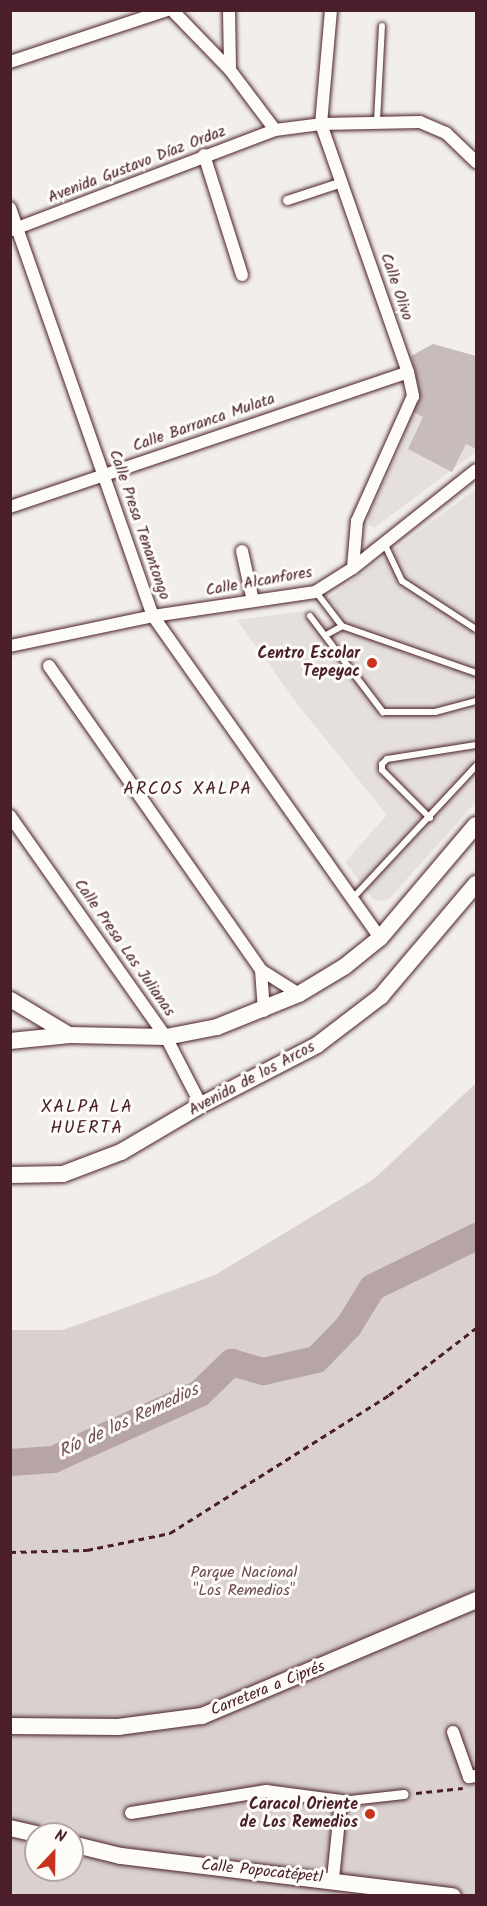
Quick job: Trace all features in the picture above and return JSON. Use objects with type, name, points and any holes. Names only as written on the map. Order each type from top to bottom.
[{"type":"main road","points":[[10,1041],[70,1035],[166,1036],[217,1027],[264,1011],[299,994],[344,967],[380,938],[477,825]]},
{"type":"main road","name":"Avenida de los Arcos","points":[[10,1175],[73,1170],[121,1152],[201,1104],[317,1045],[381,996],[477,884]]},
{"type":"main road","name":"Carretera a Ciprés","points":[[10,1725],[118,1727],[202,1716],[477,1600]]},
{"type":"main road","name":"Calle Popocatépetl","points":[[84,1847],[121,1856],[333,1879],[453,1896]]},
{"type":"street","points":[[10,62],[167,10]]},
{"type":"street","points":[[172,10],[230,70],[275,130]]},
{"type":"street","points":[[229,10],[230,70]]},
{"type":"street","name":"Calle Olivo","points":[[331,10],[321,124],[408,372],[413,396],[357,521],[353,567]]},
{"type":"street","name":"Avenida Gustavo Díaz Ordaz","points":[[14,229],[204,155],[275,130],[321,124],[404,120],[434,126],[477,162]]},
{"type":"street","points":[[204,155],[242,275]]},
{"type":"street","points":[[287,200],[342,182]]},
{"type":"street","name":"Calle Presa Tenantongo","points":[[10,208],[14,229],[105,474],[153,616],[380,938]]},
{"type":"street","name":"Calle Barranca Mulata","points":[[10,507],[408,372]]},
{"type":"street","name":"Calle Alcanfores","points":[[10,646],[153,616],[315,592],[353,567],[477,470]]},
{"type":"street","points":[[242,551],[253,601]]},
{"type":"street","points":[[49,666],[261,970],[299,994]]},
{"type":"street","name":"Calle Presa Las Julianas","points":[[10,816],[166,1036],[201,1104]]},
{"type":"street","points":[[261,970],[264,1011]]},
{"type":"street","points":[[10,999],[70,1035]]},
{"type":"street","points":[[453,1732],[470,1780]]},
{"type":"street","points":[[131,1813],[266,1791],[341,1801],[404,1794]]},
{"type":"street","points":[[333,1879],[341,1801]]},
{"type":"lane","points":[[377,121],[382,26]]},
{"type":"lane","points":[[384,543],[402,581],[477,629]]},
{"type":"lane","points":[[315,592],[342,626],[477,673]]},
{"type":"lane","points":[[310,616],[383,712],[435,712],[477,701]]},
{"type":"lane","points":[[326,635],[342,626]]},
{"type":"lane","points":[[430,818],[382,770],[382,764],[387,759],[477,745]]},
{"type":"lane","points":[[352,900],[477,766]]},
{"type":"path","points":[[10,1552],[87,1550],[170,1533],[389,1395],[477,1328]]},
{"type":"path","points":[[404,1794],[470,1780]]},
{"type":"shaded area","points":[[433,344],[476,356],[476,452],[374,528],[369,525],[368,516],[401,446],[419,390],[411,356]]},
{"type":"shaded area","name":"Centro Escolar Tepeyac","points":[[476,489],[476,802],[389,899],[381,901],[373,899],[345,862],[387,815],[298,705],[237,620],[305,611],[326,621],[331,619],[336,605],[325,601]]},
{"type":"green space","name":"Parque Nacional \"Los Remedios\"","points":[[476,1083],[476,1895],[11,1896],[11,1330],[63,1330],[215,1275],[374,1179]]},
{"type":"building","points":[[433,344],[476,356],[476,449],[466,444],[452,472],[408,449],[423,417],[412,411],[419,390],[411,356]]},
{"type":"waterway","name":"Río de los Remedios","points":[[10,1462],[53,1459],[199,1393],[231,1362],[263,1371],[316,1359],[348,1326],[372,1287],[476,1236]]},
{"type":"place","name":"Centro Escolar Tepeyac","points":[[372,663]]},
{"type":"place","name":"Caracol Oriente de Los Remedios","points":[[370,1814]]},
{"type":"district","name":"ARCOS XALPA","points":[[188,790]]},
{"type":"district","name":"XALPA LA HUERTA","points":[[87,1119]]}]
